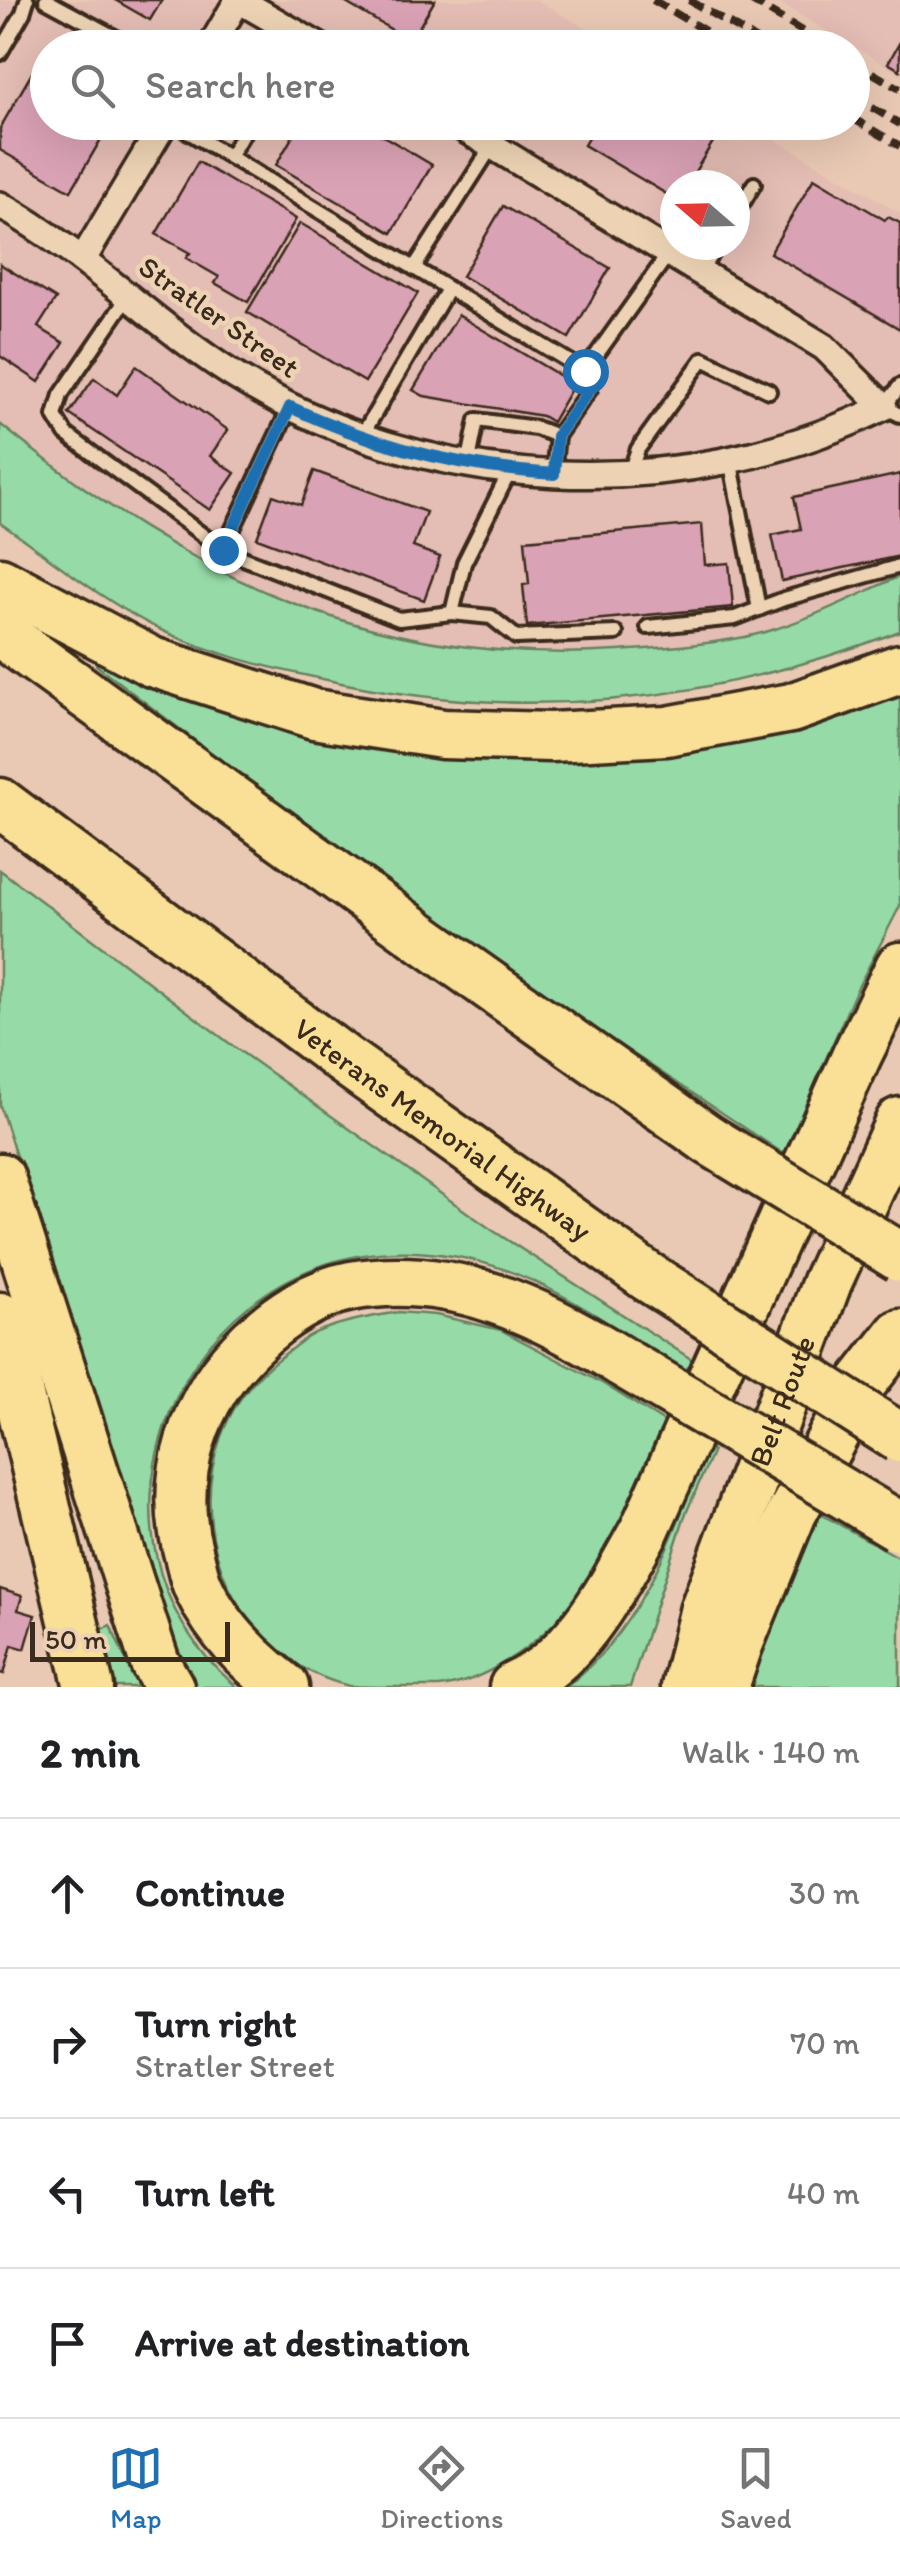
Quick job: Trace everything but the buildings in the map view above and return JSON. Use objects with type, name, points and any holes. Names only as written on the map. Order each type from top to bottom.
[{"type":"highway","points":[[0,582],[152,662],[314,714],[443,734],[551,737],[668,731],[791,708],[900,669]]},
{"type":"highway","points":[[0,632],[428,942],[710,1140],[900,1258]]},
{"type":"highway","name":"Veterans Memorial Highway","points":[[0,802],[343,1059],[648,1277],[900,1438]]},
{"type":"highway","points":[[514,1687],[566,1648],[608,1597],[644,1531],[900,966]]},
{"type":"highway","name":"Belt Route","points":[[686,1687],[705,1608],[827,1282],[900,1122]]},
{"type":"highway","points":[[0,1178],[155,1663],[169,1687]]},
{"type":"highway","points":[[284,1687],[254,1664],[224,1630],[198,1589],[184,1539],[180,1481],[191,1434],[212,1388],[240,1354],[273,1322],[315,1298],[350,1286],[408,1282],[454,1286],[509,1302],[564,1326],[899,1527]]},
{"type":"highway","points":[[0,1317],[89,1687]]},
{"type":"highway","points":[[724,1687],[792,1513],[861,1384],[900,1334]]},
{"type":"street","points":[[220,30],[238,0],[286,30]]},
{"type":"street","points":[[83,259],[154,140]]},
{"type":"street","points":[[482,140],[660,247]]},
{"type":"street","name":"Stratler Street","points":[[0,205],[43,229],[232,374],[290,407],[361,437],[468,465],[554,474],[683,468],[791,446],[895,402]]},
{"type":"street","points":[[681,260],[824,347],[895,402]]},
{"type":"lane","points":[[0,53],[27,0]]},
{"type":"lane","points":[[46,0],[102,30]]},
{"type":"lane","points":[[201,140],[585,371],[590,389],[557,436],[554,474]]},
{"type":"lane","points":[[229,157],[239,140]]},
{"type":"lane","points":[[414,268],[492,146]]},
{"type":"lane","points":[[750,191],[754,184]]},
{"type":"lane","points":[[585,371],[665,260]]},
{"type":"lane","points":[[700,272],[708,260]]},
{"type":"lane","points":[[361,437],[448,289]]},
{"type":"lane","points":[[128,296],[60,396],[56,416],[66,434],[223,550],[400,619],[452,612],[492,617],[516,637],[616,632]]},
{"type":"lane","points":[[630,472],[638,449],[702,359],[768,390]]},
{"type":"lane","points":[[223,550],[290,407]]},
{"type":"lane","points":[[468,465],[477,420],[536,428],[557,436]]},
{"type":"lane","points":[[730,459],[759,610]]},
{"type":"lane","points":[[452,612],[464,564],[510,471]]},
{"type":"lane","points":[[648,628],[735,618],[784,599],[900,566]]},
{"type":"shaded area","points":[[0,0],[536,0],[589,30],[30,30],[30,140],[776,140],[900,213],[900,576],[789,623],[747,636],[672,648],[580,653],[504,653],[415,641],[271,596],[127,519],[0,423]]},
{"type":"shaded area","points":[[774,0],[900,0],[900,74],[870,56],[870,30],[825,30]]},
{"type":"green space","points":[[0,424],[141,526],[213,567],[286,601],[362,626],[442,644],[527,652],[681,646],[745,637],[785,626],[900,576],[900,631],[756,676],[612,700],[467,700],[393,692],[298,674],[221,653],[143,621],[0,523]]},
{"type":"green space","points":[[101,657],[356,741],[900,692],[900,906],[855,993],[784,1154],[561,1006],[341,852],[96,665]]},
{"type":"green space","points":[[0,870],[237,1049],[492,1230],[694,1361],[688,1374],[560,1294],[493,1265],[455,1256],[415,1252],[333,1262],[264,1295],[209,1346],[171,1410],[153,1481],[156,1554],[183,1625],[237,1687],[194,1687],[156,1596],[0,1106]]},
{"type":"green space","points":[[398,1312],[436,1315],[501,1330],[602,1383],[666,1423],[605,1552],[556,1621],[503,1663],[471,1679],[439,1687],[349,1686],[298,1665],[258,1631],[229,1588],[213,1539],[210,1488],[221,1437],[246,1391],[286,1353],[313,1334],[347,1322]]},
{"type":"green space","points":[[706,1448],[713,1451],[684,1518],[630,1687],[566,1687],[593,1663],[636,1608],[667,1547]]},
{"type":"green space","points":[[797,1501],[900,1558],[900,1687],[721,1687]]},
{"type":"green space","points":[[110,1625],[138,1687],[109,1687],[96,1633]]},
{"type":"railway","points":[[653,0],[704,30]]},
{"type":"railway","points":[[689,0],[740,30]]},
{"type":"railway","points":[[750,0],[800,30]]},
{"type":"railway","points":[[870,72],[900,89]]},
{"type":"railway","points":[[870,106],[900,124]]},
{"type":"railway","points":[[870,128],[900,146]]},
{"type":"route","points":[[223,550],[290,407],[337,429],[393,448],[468,465],[554,474],[557,436],[590,389],[585,371]]}]
